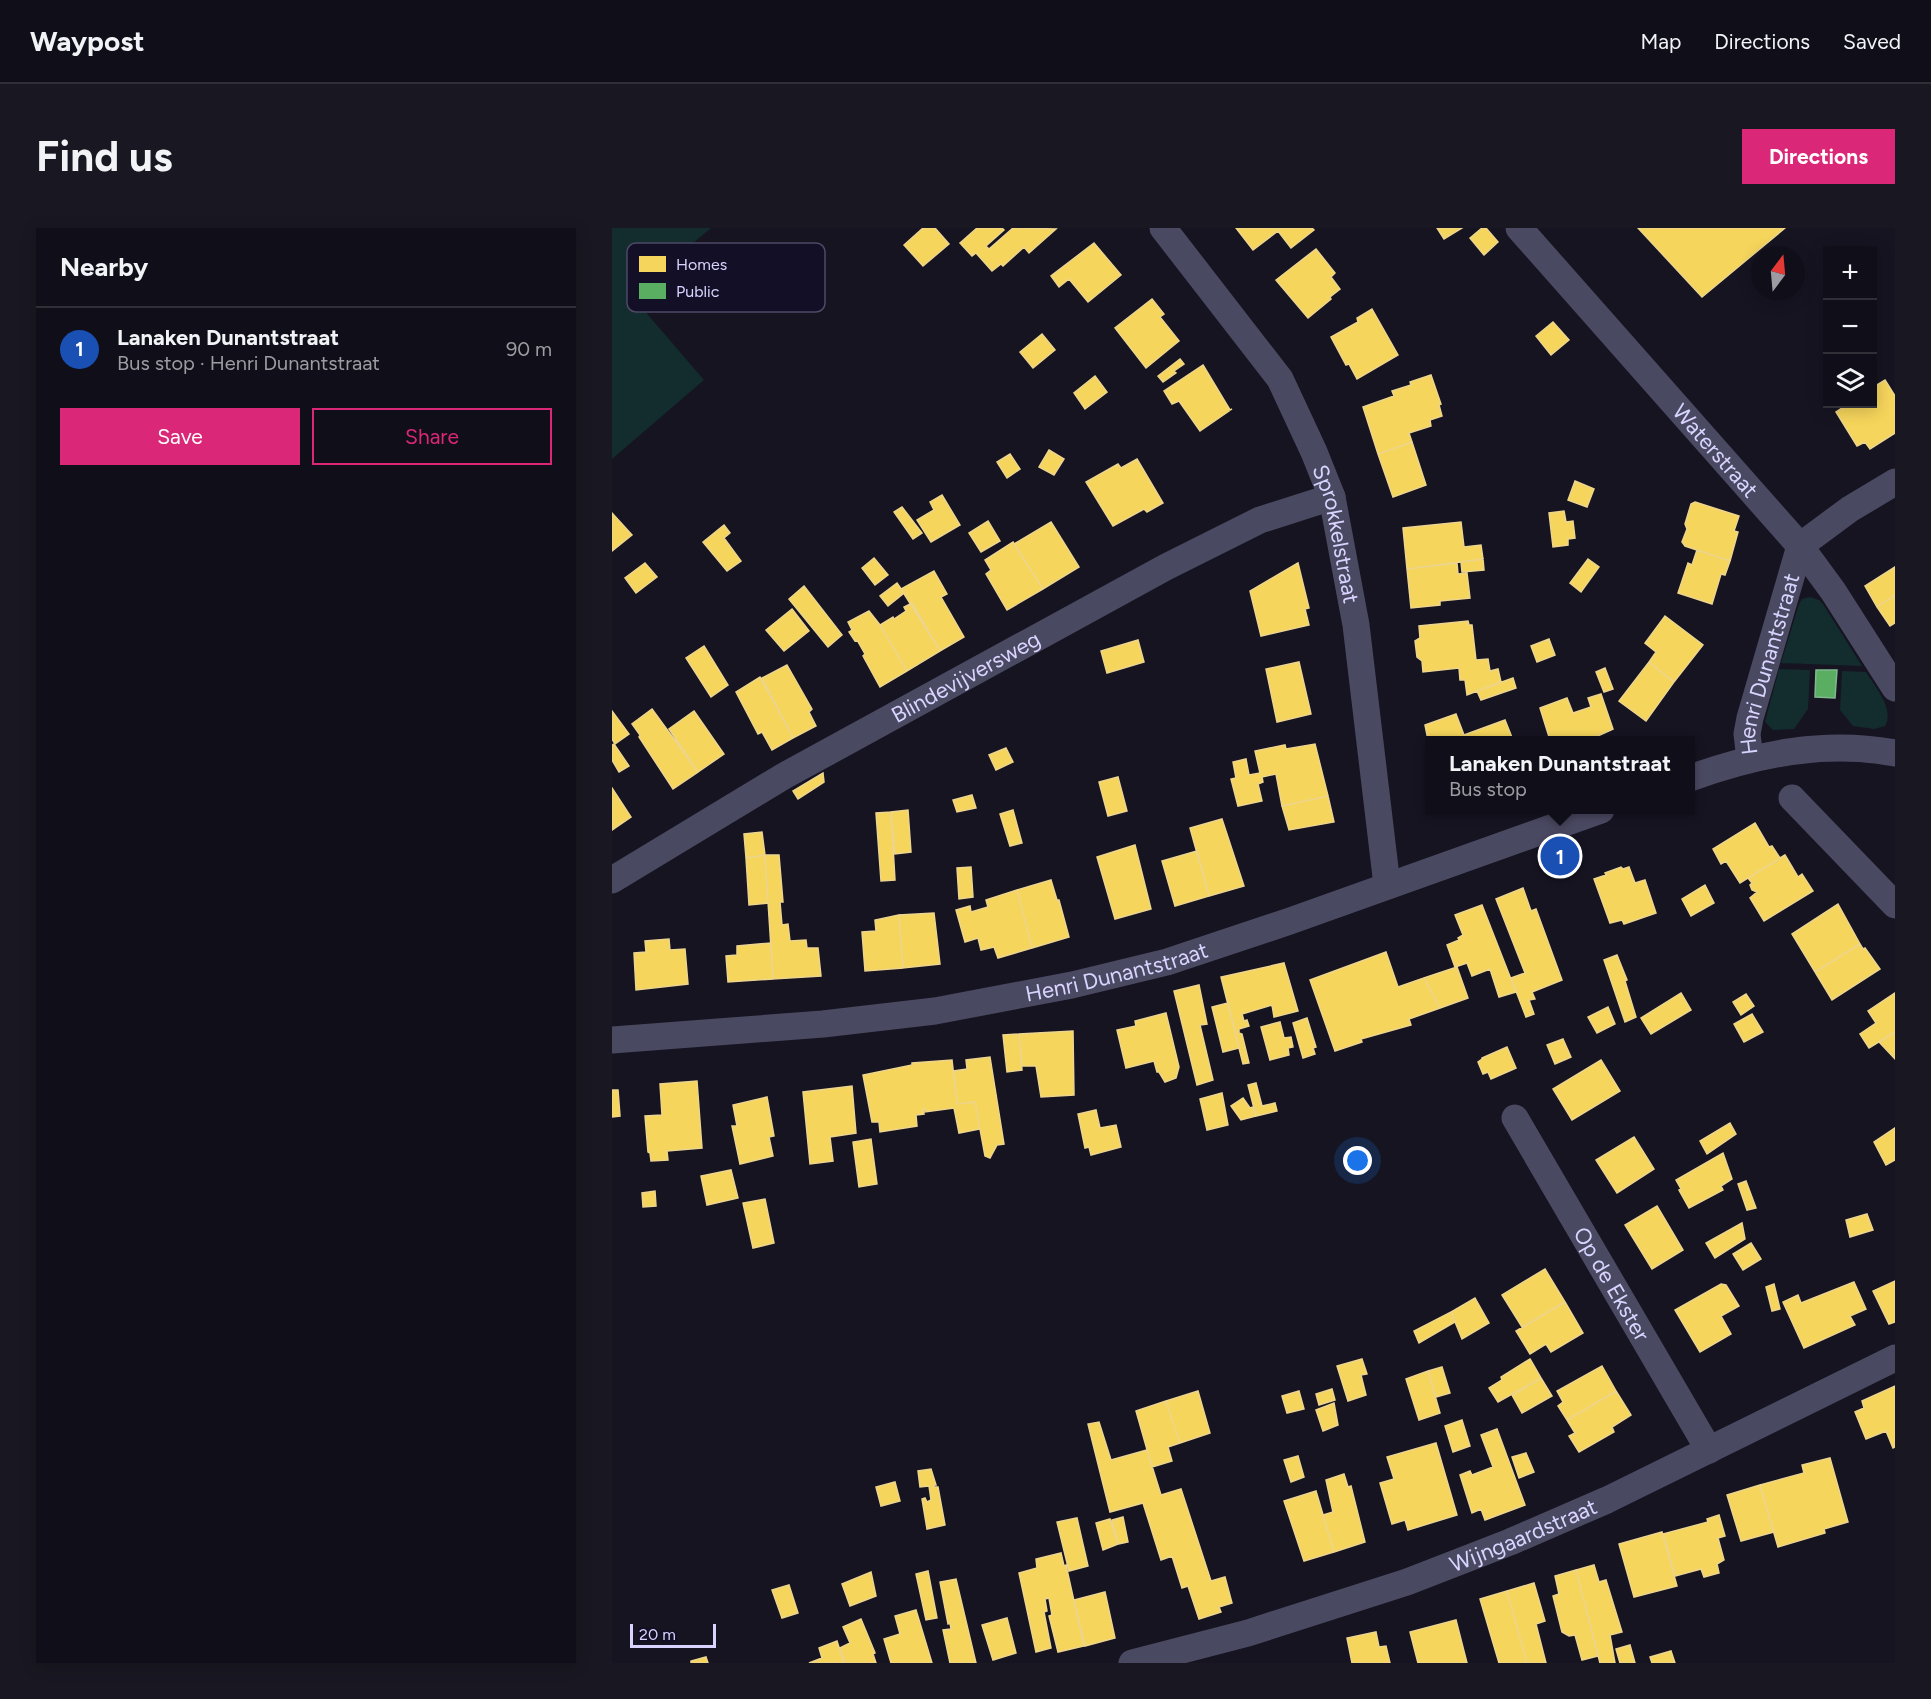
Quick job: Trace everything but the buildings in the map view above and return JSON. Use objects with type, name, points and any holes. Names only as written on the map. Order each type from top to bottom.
[{"type":"street","name":"Sprokkelstraat","points":[[1163,228],[1280,380],[1314,452],[1332,497],[1356,625],[1387,885]]},
{"type":"street","name":"Waterstraat","points":[[1519,228],[1800,546],[1833,591],[1895,688]]},
{"type":"street","points":[[1800,546],[1850,509],[1895,482]]},
{"type":"street","name":"Blindevijversweg","points":[[612,880],[784,776],[1166,567],[1260,520],[1332,497]]},
{"type":"street","name":"Henri Dunantstraat","points":[[1695,776],[1750,759],[1748,734],[1750,718],[1800,546]]},
{"type":"street","points":[[1750,759],[1788,751],[1836,748],[1872,749],[1895,753]]},
{"type":"street","points":[[1792,798],[1895,905]]},
{"type":"street","name":"Henri Dunantstraat","points":[[612,1040],[823,1024],[935,1011],[1072,985],[1167,962],[1589,814]]},
{"type":"street","name":"Op de Ekster","points":[[1515,1118],[1709,1450]]},
{"type":"street","name":"Wijngaardstraat","points":[[1132,1663],[1248,1633],[1407,1582],[1510,1542],[1709,1450],[1895,1358]]},
{"type":"green space","points":[[612,228],[711,228],[693,243],[627,243],[627,312],[646,312],[704,380],[612,459]]},
{"type":"green space","points":[[1810,597],[1823,604],[1862,666],[1781,663],[1799,604],[1802,599]]},
{"type":"green space","points":[[1779,669],[1810,670],[1808,709],[1794,729],[1773,730],[1765,722]]},
{"type":"green space","points":[[1842,671],[1866,672],[1886,705],[1888,712],[1885,726],[1874,729],[1853,726],[1840,710]]},
{"type":"place","name":"Lanaken Dunantstraat","points":[[1560,856]]}]
